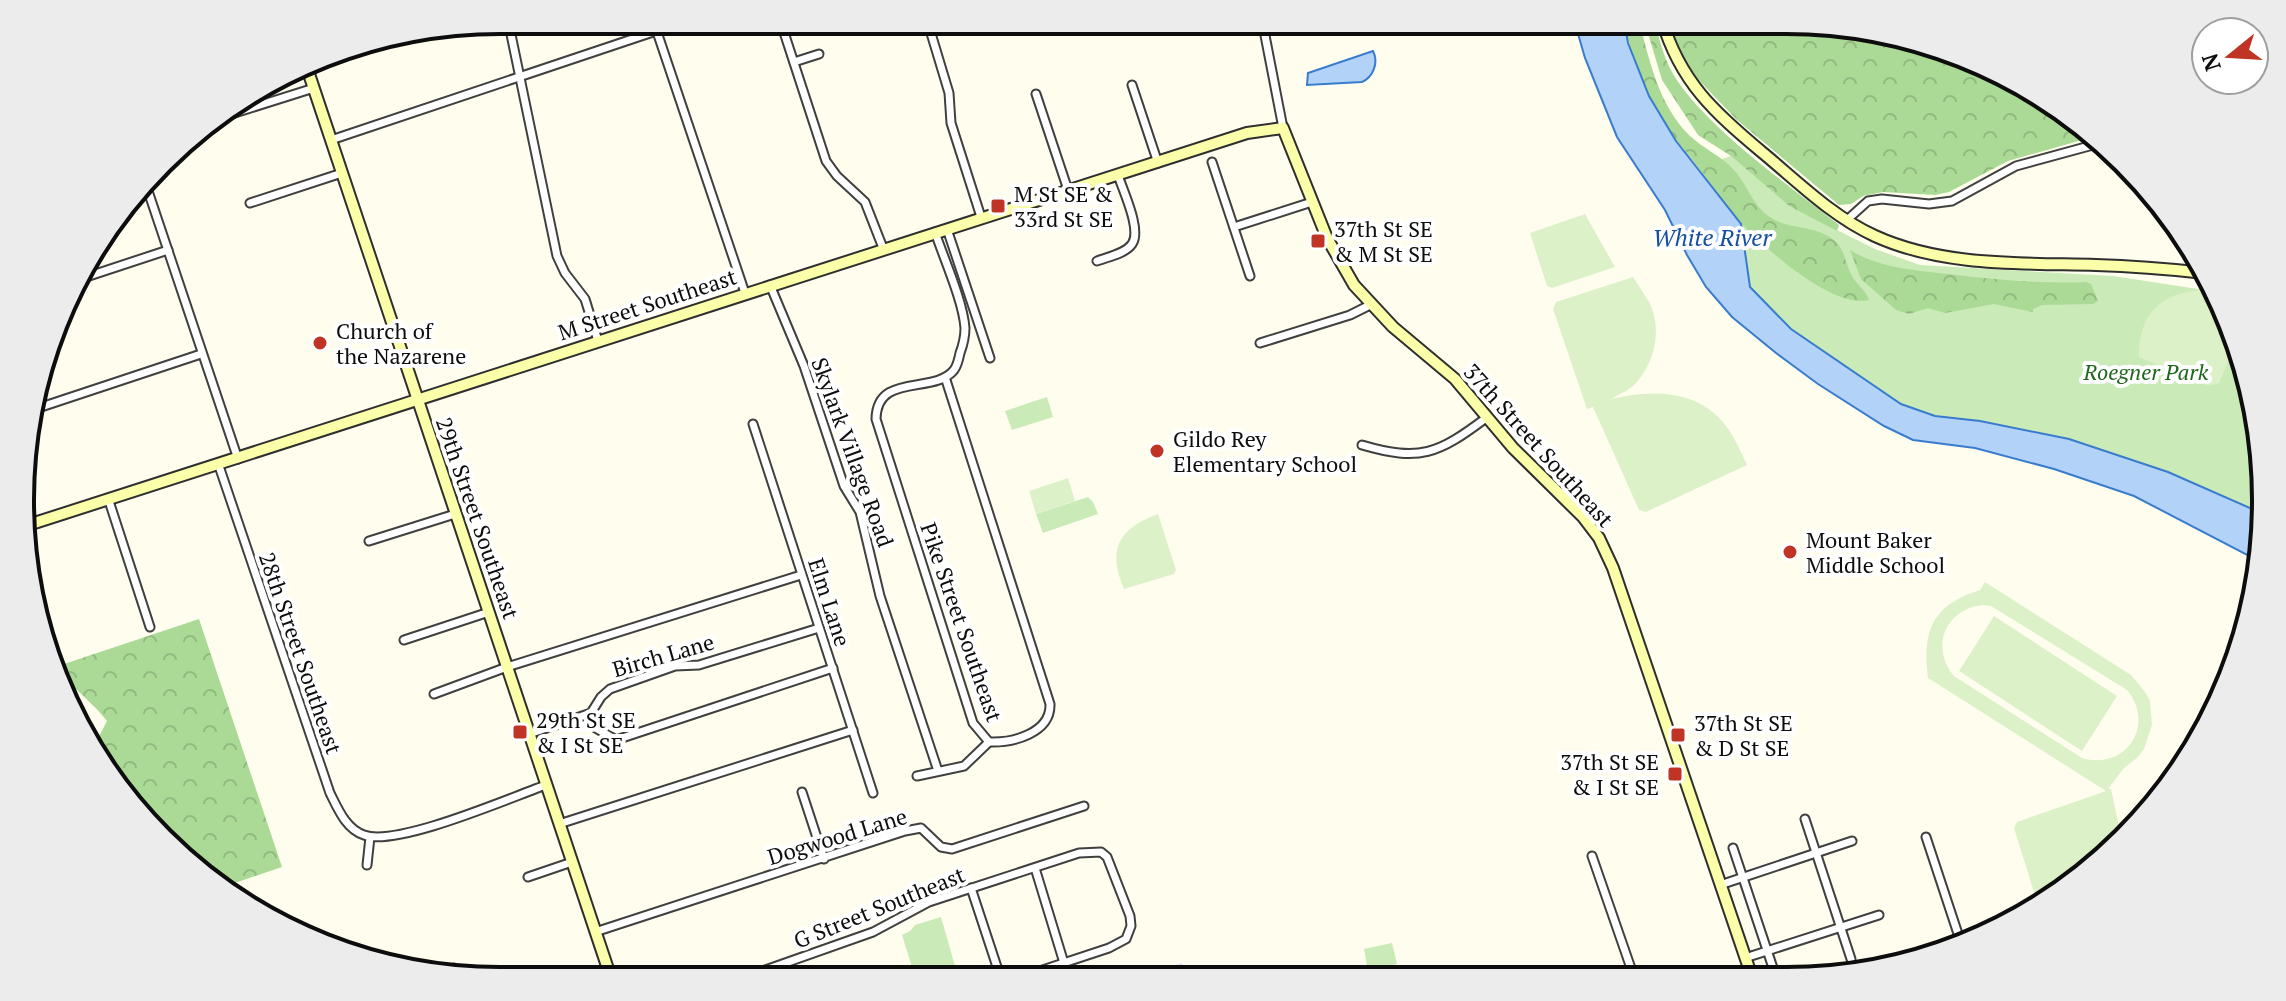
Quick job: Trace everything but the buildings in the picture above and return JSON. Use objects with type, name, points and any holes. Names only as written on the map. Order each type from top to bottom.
[{"type":"street","points":[[511,34],[557,256],[565,273],[585,299],[598,341]]},
{"type":"street","points":[[331,140],[647,34]]},
{"type":"street","points":[[657,34],[745,293]]},
{"type":"street","points":[[785,34],[826,161],[865,202],[883,248]]},
{"type":"street","points":[[931,34],[949,93],[951,123],[981,217]]},
{"type":"street","name":"37th Street Southeast","points":[[1265,34],[1283,128],[1335,255],[1370,305],[1455,379],[1486,418],[1583,517],[1599,538],[1618,583],[1748,967]]},
{"type":"street","points":[[1668,34],[1681,67],[1710,105],[1767,156],[1847,220],[1890,242],[1928,253],[2017,264],[2119,266],[2193,272]]},
{"type":"street","points":[[794,62],[819,54]]},
{"type":"street","name":"29th Street Southeast","points":[[310,75],[607,967]]},
{"type":"street","points":[[1132,85],[1158,163]]},
{"type":"street","points":[[247,109],[314,88]]},
{"type":"street","points":[[1036,94],[1068,190]]},
{"type":"street","name":"M Street Southeast","points":[[35,522],[219,466],[883,248],[1247,133],[1283,128]]},
{"type":"street","points":[[1847,220],[1868,201],[1882,199],[1929,204],[1952,201],[2016,166],[2088,146]]},
{"type":"street","points":[[1212,162],[1250,276]]},
{"type":"street","points":[[250,203],[342,173]]},
{"type":"street","points":[[1097,261],[1124,250],[1134,241],[1135,228],[1118,175]]},
{"type":"street","points":[[149,194],[238,459]]},
{"type":"street","points":[[1234,227],[1312,202]]},
{"type":"street","points":[[947,229],[990,358]]},
{"type":"street","points":[[935,232],[965,330],[955,369],[945,377]]},
{"type":"street","points":[[92,275],[168,250]]},
{"type":"street","name":"Skylark Village Road","points":[[770,285],[800,355],[844,486],[860,512],[880,596],[938,771]]},
{"type":"street","points":[[1260,343],[1350,315],[1370,305]]},
{"type":"street","points":[[44,406],[201,354]]},
{"type":"street","name":"Pike Street Southeast","points":[[945,377],[1050,704],[1049,718],[1041,728],[1008,741],[989,742],[973,723],[876,419],[879,405],[892,391],[945,377]]},
{"type":"street","points":[[1362,445],[1391,454],[1417,455],[1446,445],[1486,418]]},
{"type":"street","name":"Elm Lane","points":[[753,424],[873,793]]},
{"type":"street","name":"28th Street Southeast","points":[[219,466],[330,793],[346,822],[357,832],[370,837]]},
{"type":"street","points":[[109,501],[150,627]]},
{"type":"street","points":[[369,541],[455,514]]},
{"type":"street","points":[[434,694],[507,667],[801,575]]},
{"type":"street","points":[[404,640],[489,612]]},
{"type":"street","name":"Birch Lane","points":[[529,734],[591,713],[610,689],[675,666],[699,665],[819,628]]},
{"type":"street","points":[[591,713],[594,727],[616,740],[833,668]]},
{"type":"street","points":[[559,824],[853,730]]},
{"type":"street","points":[[917,776],[964,766],[989,742]]},
{"type":"street","points":[[367,865],[370,837],[427,827],[546,785]]},
{"type":"street","points":[[802,792],[824,859]]},
{"type":"street","name":"Dogwood Lane","points":[[595,932],[916,828],[925,831],[941,847],[952,849],[1084,806]]},
{"type":"street","points":[[1805,819],[1851,959]]},
{"type":"street","points":[[1926,837],[1958,933]]},
{"type":"street","points":[[1720,885],[1852,841]]},
{"type":"street","points":[[1733,848],[1773,967]]},
{"type":"street","name":"G Street Southeast","points":[[773,967],[858,939],[915,908],[971,888],[1079,853],[1098,851],[1107,857],[1131,926],[1126,939],[1064,963]]},
{"type":"street","points":[[1592,856],[1631,967]]},
{"type":"street","points":[[528,877],[572,862]]},
{"type":"street","points":[[1035,868],[1064,963],[1052,967]]},
{"type":"street","points":[[971,888],[997,967]]},
{"type":"street","points":[[1745,958],[1879,915]]},
{"type":"green space","points":[[1627,34],[1643,34],[1663,97],[1679,124],[1733,169],[1759,207],[1770,217],[1822,233],[1837,243],[1852,276],[1869,300],[1837,295],[1801,275],[1737,219],[1654,107]]},
{"type":"green space","points":[[1648,34],[1658,34],[1672,72],[1704,113],[1748,154],[1839,225],[1837,231],[1789,206],[1731,156],[1698,135],[1662,80]]},
{"type":"green space","points":[[1674,34],[1816,35],[1877,43],[1935,59],[1992,82],[2019,96],[2081,140],[2008,161],[1949,192],[1935,195],[1883,192],[1863,196],[1851,204],[1839,205],[1737,120],[1691,72]]},
{"type":"green space","name":"Roegner Park","points":[[1731,156],[1789,206],[1875,249],[1920,265],[2113,276],[2202,290],[2227,351],[2243,409],[2251,470],[2252,509],[2168,472],[2069,439],[1980,421],[1935,416],[1901,403],[1791,329],[1750,287],[1741,224],[1698,167]]},
{"type":"green space","points":[[1585,214],[1615,267],[1552,288],[1547,286],[1530,233]]},
{"type":"green space","points":[[1850,250],[1888,265],[1915,270],[2022,281],[2086,282],[2091,284],[2098,301],[2093,304],[2042,305],[2033,312],[1994,304],[1945,313],[1928,308],[1909,314],[1896,310],[1861,279]]},
{"type":"green space","points":[[1633,277],[1654,314],[1655,344],[1637,382],[1611,399],[1655,394],[1698,403],[1711,410],[1726,426],[1747,465],[1646,512],[1639,510],[1593,407],[1587,409],[1553,309],[1556,302]]},
{"type":"green space","points":[[2202,290],[2227,351],[2229,359],[2219,383],[2208,386],[2139,357],[2142,329],[2147,318],[2163,301]]},
{"type":"green space","points":[[1047,397],[1053,417],[1012,430],[1005,411]]},
{"type":"green space","points":[[1068,478],[1075,501],[1036,514],[1029,491]]},
{"type":"green space","points":[[1088,497],[1098,514],[1043,533],[1036,514]]},
{"type":"green space","points":[[1158,514],[1176,570],[1174,574],[1124,589],[1117,563],[1120,542],[1133,526]]},
{"type":"green space","points":[[1985,582],[2131,675],[2150,701],[2152,725],[2144,749],[2108,789],[2111,789],[2119,826],[2069,871],[2035,895],[2014,828],[2017,822],[2106,791],[1928,678],[1929,633],[1941,612],[1964,596],[1980,590]],"holes":[[[1991,606],[2127,690],[2138,717],[2132,742],[2112,758],[2082,758],[1954,676],[1943,653],[1945,631],[1959,614],[1970,608]]]},
{"type":"green space","points":[[1994,616],[2117,696],[2082,751],[1959,671]]},
{"type":"green space","points":[[199,619],[282,867],[234,883],[193,851],[150,808],[113,760],[98,738],[107,721],[73,686],[64,664]]},
{"type":"green space","points":[[941,917],[955,967],[912,967],[902,935],[915,925]]},
{"type":"green space","points":[[1392,943],[1397,964],[1367,967],[1364,949]]},
{"type":"water","name":"White River","points":[[1578,34],[1626,34],[1649,96],[1676,141],[1741,224],[1750,287],[1791,329],[1901,404],[1935,416],[1980,421],[2069,439],[2168,472],[2252,509],[2249,556],[2134,496],[2054,469],[1975,448],[1913,440],[1884,426],[1776,353],[1732,317],[1706,287],[1665,210],[1617,137]]},
{"type":"water","points":[[1373,51],[1374,69],[1362,82],[1307,85],[1308,73]]},
{"type":"place","name":"M St SE & 33rd St SE","points":[[998,206]]},
{"type":"place","name":"37th St SE & M St SE","points":[[1318,241]]},
{"type":"place","name":"Church of the Nazarene","points":[[320,343]]},
{"type":"place","name":"Gildo Rey Elementary School","points":[[1157,451]]},
{"type":"place","name":"Mount Baker Middle School","points":[[1790,552]]},
{"type":"place","name":"29th St SE & I St SE","points":[[520,732]]},
{"type":"place","name":"37th St SE & D St SE","points":[[1678,735]]},
{"type":"place","name":"37th St SE & I St SE","points":[[1675,774]]}]
